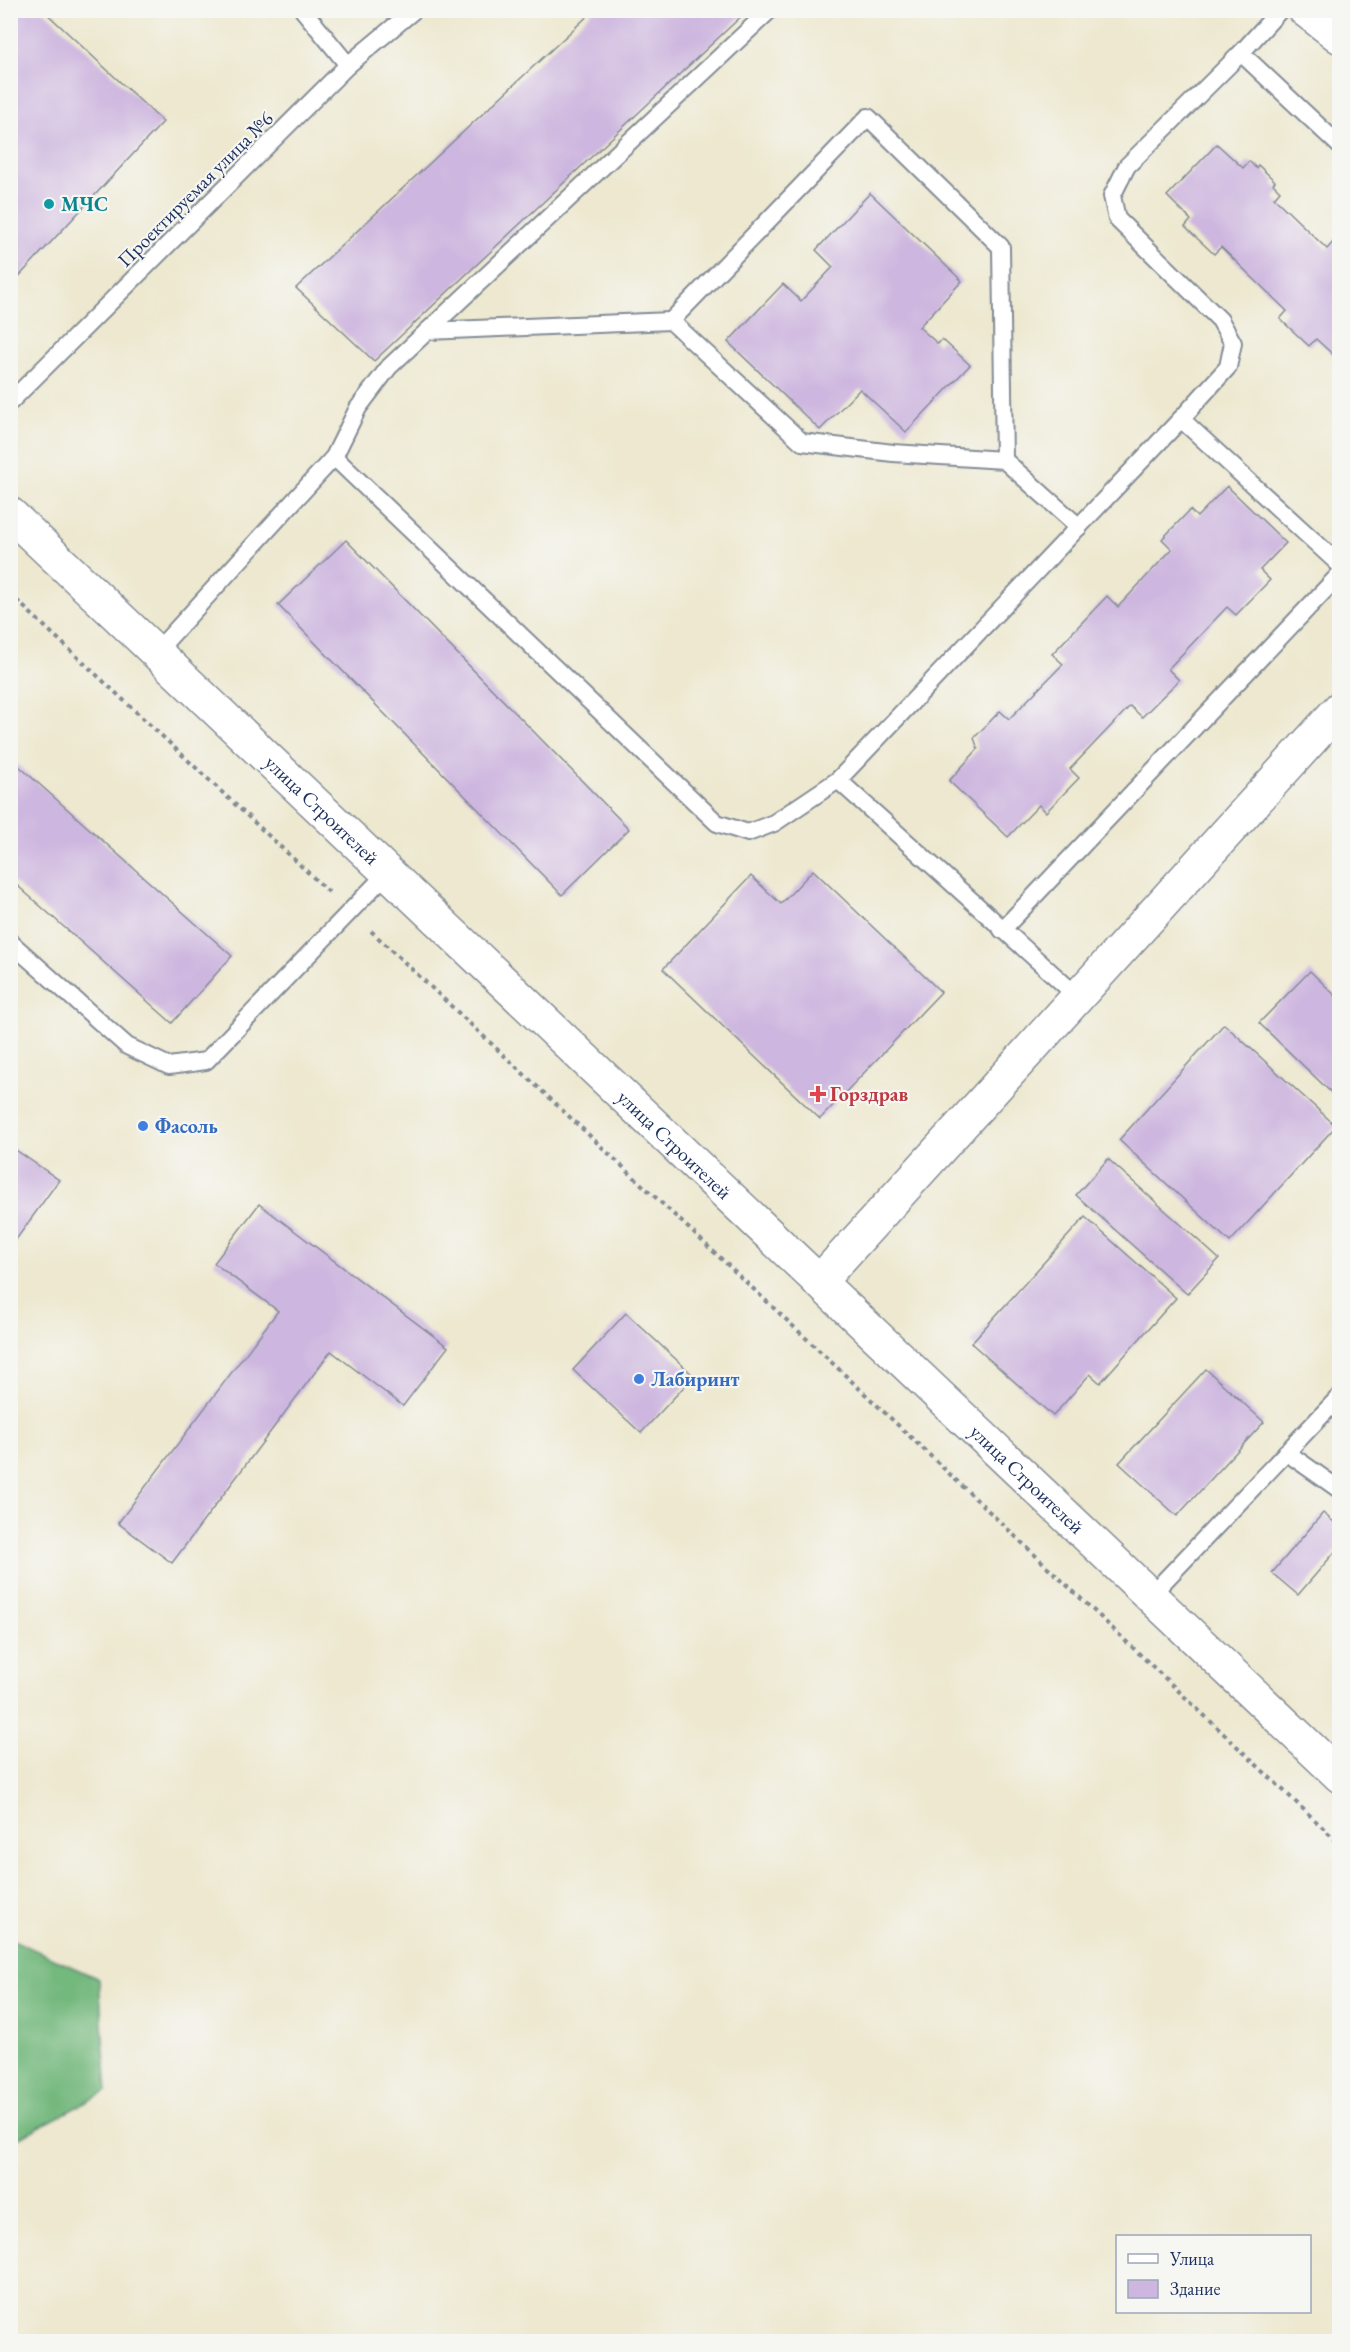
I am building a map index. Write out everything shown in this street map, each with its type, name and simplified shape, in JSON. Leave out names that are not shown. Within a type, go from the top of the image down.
[{"type":"street","points":[[1305,10],[1340,37]]},
{"type":"street","name":"улица Строителей","points":[[10,514],[1340,1776]]},
{"type":"street","points":[[819,1282],[1340,708]]},
{"type":"lane","points":[[303,10],[348,65]]},
{"type":"lane","name":"Проектируемая улица №6","points":[[10,402],[348,65],[414,10]]},
{"type":"lane","points":[[156,652],[334,457],[364,400],[389,367],[770,10]]},
{"type":"lane","points":[[334,457],[717,823],[748,833],[774,823],[838,780],[1228,367],[1233,343],[1220,320],[1118,219],[1112,196],[1127,166],[1241,53],[1280,10]]},
{"type":"lane","points":[[1241,53],[1340,146]]},
{"type":"lane","points":[[427,331],[671,321],[868,117],[1001,247],[1004,460]]},
{"type":"lane","points":[[671,321],[802,442],[893,453],[1004,460],[1079,527]]},
{"type":"lane","points":[[1181,419],[1340,565]]},
{"type":"lane","points":[[1002,930],[1340,574]]},
{"type":"lane","points":[[838,780],[1078,997]]},
{"type":"lane","points":[[10,942],[127,1046],[168,1066],[206,1061],[388,872]]},
{"type":"lane","points":[[1150,1596],[1340,1396]]},
{"type":"lane","points":[[1286,1452],[1340,1490]]},
{"type":"path","points":[[10,594],[335,897]]},
{"type":"path","points":[[370,930],[817,1348],[1340,1844]]},
{"type":"green space","points":[[11,1939],[99,1979],[107,2091],[11,2142]]},
{"type":"building","name":"МЧС","points":[[10,10],[43,10],[163,122],[10,286]]},
{"type":"building","points":[[594,10],[748,10],[374,361],[296,288]]},
{"type":"building","points":[[1217,144],[1243,168],[1249,161],[1256,168],[1258,165],[1275,181],[1273,184],[1280,191],[1274,198],[1327,249],[1335,240],[1340,245],[1340,361],[1316,339],[1309,346],[1280,319],[1287,311],[1221,247],[1214,254],[1185,227],[1191,220],[1167,196]]},
{"type":"building","points":[[870,193],[962,281],[919,327],[938,344],[942,339],[970,365],[906,432],[860,389],[820,430],[728,342],[783,284],[801,301],[833,267],[816,250]]},
{"type":"building","points":[[1227,486],[1286,543],[1260,570],[1270,580],[1236,615],[1227,607],[1168,669],[1179,680],[1142,717],[1130,706],[1070,769],[1079,778],[1046,812],[1039,805],[1008,837],[949,781],[978,749],[974,738],[1000,711],[1009,719],[1063,664],[1052,654],[1107,596],[1118,607],[1172,549],[1162,539],[1190,510],[1197,517]]},
{"type":"building","points":[[346,540],[629,829],[562,895],[278,605]]},
{"type":"building","points":[[10,758],[232,956],[172,1023],[10,879]]},
{"type":"building","points":[[813,870],[941,992],[820,1119],[663,969],[751,876],[781,904]]},
{"type":"building","points":[[1310,971],[1340,1000],[1340,1101],[1259,1023]]},
{"type":"building","points":[[1224,1024],[1336,1126],[1230,1242],[1119,1140]]},
{"type":"building","points":[[10,1146],[59,1180],[10,1248]]},
{"type":"building","points":[[1108,1159],[1219,1259],[1187,1294],[1076,1195]]},
{"type":"building","points":[[259,1204],[448,1347],[403,1406],[331,1351],[172,1563],[118,1523],[278,1311],[214,1263]]},
{"type":"building","points":[[1085,1217],[1176,1298],[1100,1383],[1090,1374],[1053,1416],[971,1343]]},
{"type":"building","points":[[626,1313],[694,1376],[641,1433],[573,1370]]},
{"type":"building","points":[[1206,1369],[1264,1422],[1177,1516],[1119,1463]]},
{"type":"building","points":[[1323,1513],[1340,1527],[1340,1546],[1298,1595],[1272,1573]]},
{"type":"place","name":"МЧС","points":[[49,204]]},
{"type":"place","name":"Горздрав","points":[[818,1094]]},
{"type":"place","name":"Фасоль","points":[[143,1126]]},
{"type":"place","name":"Лабиринт","points":[[639,1379]]}]
